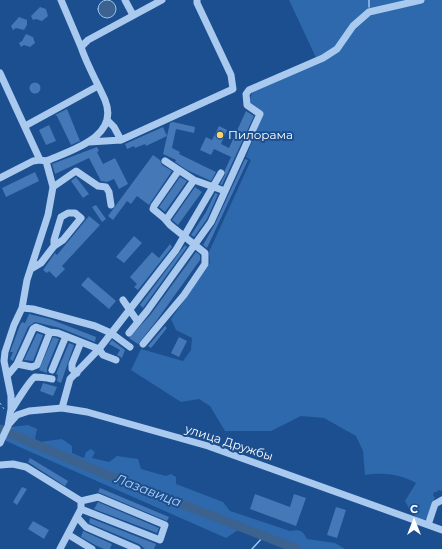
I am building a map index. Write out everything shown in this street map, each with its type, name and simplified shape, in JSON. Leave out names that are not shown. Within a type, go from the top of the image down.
[{"type":"street","points":[[61,0],[108,110],[108,121],[102,131],[89,142]]},
{"type":"street","points":[[125,0],[133,16]]},
{"type":"street","points":[[81,47],[88,40],[162,0]]},
{"type":"street","points":[[0,178],[33,161],[43,160],[89,142],[121,140],[233,89],[231,75],[197,3],[197,0]]},
{"type":"street","points":[[129,333],[196,245],[211,222],[260,114],[247,105],[246,94],[249,90],[323,58],[337,49],[352,26],[369,12],[421,0]]},
{"type":"street","points":[[0,73],[43,160],[53,187],[48,215],[31,269],[22,308],[14,325],[5,352],[4,361],[12,396],[8,426],[0,443]]},
{"type":"street","points":[[25,126],[98,86]]},
{"type":"street","points":[[108,121],[114,127],[121,140]]},
{"type":"street","points":[[165,161],[194,180],[225,190]]},
{"type":"street","points":[[143,344],[184,295],[206,264],[205,253],[170,225],[153,209],[179,170]]},
{"type":"street","points":[[53,187],[76,171],[98,186],[106,187],[109,192],[111,205]]},
{"type":"street","points":[[62,408],[70,379],[99,349],[176,250],[221,173]]},
{"type":"street","points":[[166,220],[194,180]]},
{"type":"street","points":[[31,269],[40,263],[54,246],[63,240],[81,218],[75,213],[68,213],[61,217],[54,240],[54,246]]},
{"type":"street","points":[[123,300],[138,322]]},
{"type":"street","points":[[22,308],[33,309],[95,326],[111,334],[130,347]]},
{"type":"street","points":[[7,376],[17,364],[33,329],[36,327],[66,336],[99,349],[103,355],[116,360]]},
{"type":"street","points":[[17,364],[32,367],[37,365],[50,332]]},
{"type":"street","points":[[52,370],[66,336]]},
{"type":"street","points":[[77,372],[72,369],[72,364],[80,342]]},
{"type":"street","points":[[11,409],[25,390],[30,380],[34,377],[52,379]]},
{"type":"street","name":"улица Дружбы","points":[[8,426],[17,415],[29,411],[62,408],[87,412],[208,446],[442,530]]},
{"type":"street","points":[[0,465],[13,464],[26,467],[81,501],[98,497],[165,525],[160,540],[81,509]]},
{"type":"street","points":[[428,525],[435,504],[442,500]]},
{"type":"street","points":[[60,549],[69,535],[81,509],[81,501]]},
{"type":"street","points":[[77,517],[86,527],[124,546],[137,549]]},
{"type":"street","points":[[69,535],[92,549]]},
{"type":"shaded area","points":[[103,0],[111,0],[116,5],[114,16],[111,18],[103,18],[98,13],[98,5]]},
{"type":"shaded area","points":[[289,0],[442,0],[442,491],[438,490],[437,492],[434,492],[433,496],[435,497],[425,520],[421,520],[415,516],[410,511],[405,501],[416,483],[391,474],[365,475],[363,451],[356,436],[324,418],[301,416],[271,431],[225,431],[210,406],[199,399],[181,402],[131,370],[141,349],[183,361],[191,350],[192,338],[176,330],[171,319],[210,263],[209,252],[251,160],[246,157],[263,114],[249,102],[253,90],[318,62]]},
{"type":"shaded area","points":[[28,425],[37,429],[35,439],[40,442],[62,439],[72,446],[72,453],[84,458],[86,452],[91,449],[95,452],[92,458],[109,462],[117,456],[138,459],[141,469],[166,476],[171,474],[176,477],[176,484],[223,502],[230,511],[290,531],[300,531],[307,539],[335,543],[345,549],[290,549],[238,530],[226,538],[6,441],[5,435],[11,427]]},
{"type":"building","points":[[40,7],[46,9],[48,16],[42,21],[36,19],[33,20],[31,16]]},
{"type":"building","points":[[19,17],[27,20],[27,25],[24,30],[16,28],[13,30],[11,26]]},
{"type":"building","points":[[26,34],[33,37],[35,43],[30,47],[24,45],[21,47],[19,43]]},
{"type":"building","points":[[33,83],[37,83],[39,84],[39,92],[33,93],[30,90],[30,86]]},
{"type":"building","points":[[67,109],[80,141],[71,145],[57,116],[55,115]]},
{"type":"building","points":[[246,111],[254,116],[222,185],[220,184],[225,175],[225,170],[231,157],[214,149],[211,155],[200,150],[206,137],[212,140],[219,126],[227,130],[221,144],[229,148]]},
{"type":"building","points":[[173,122],[195,127],[194,133],[176,129],[172,148],[180,152],[179,154],[216,172],[211,181],[187,170],[175,162],[176,160],[163,154],[170,123]]},
{"type":"building","points":[[49,125],[56,141],[46,145],[39,130]]},
{"type":"building","points":[[163,127],[167,136],[146,146],[145,144],[127,149],[125,144]]},
{"type":"building","points":[[97,147],[99,151],[97,152],[103,164],[115,158],[128,184],[119,189],[114,179],[107,182],[101,181],[89,158],[55,174],[52,164]]},
{"type":"building","points":[[153,155],[160,160],[162,165],[172,171],[149,205],[137,196],[131,204],[127,201],[113,220],[108,216]]},
{"type":"building","points":[[245,159],[248,160],[207,248],[203,245],[215,224]]},
{"type":"building","points":[[35,172],[39,181],[6,197],[2,188]]},
{"type":"building","points":[[76,177],[89,194],[83,198],[71,181]]},
{"type":"building","points":[[180,177],[187,181],[165,212],[159,207]]},
{"type":"building","points":[[195,187],[202,192],[178,225],[172,220]]},
{"type":"building","points":[[215,193],[218,194],[207,219],[194,237],[191,235],[206,212]]},
{"type":"building","points":[[96,205],[106,219],[102,222],[92,207]]},
{"type":"building","points":[[89,216],[100,225],[62,266],[65,269],[56,278],[49,271],[47,273],[43,270],[55,253],[57,255]]},
{"type":"building","points":[[134,236],[142,243],[124,263],[116,257]]},
{"type":"building","points":[[170,244],[172,247],[138,290],[134,287],[137,284],[130,277],[152,252],[159,258]]},
{"type":"building","points":[[185,245],[187,247],[143,308],[140,305]]},
{"type":"building","points":[[196,252],[200,255],[200,260],[157,320],[138,344],[129,338],[151,314]]},
{"type":"building","points":[[88,277],[116,301],[109,309],[81,285]]},
{"type":"building","points":[[29,314],[50,319],[96,337],[95,342],[60,328],[35,322],[28,327],[13,361],[10,359],[13,352],[10,352],[20,325],[22,322],[25,323]]},
{"type":"building","points":[[165,326],[167,328],[151,348],[148,346]]},
{"type":"building","points":[[37,333],[43,335],[33,361],[24,360]]},
{"type":"building","points":[[53,337],[59,339],[47,368],[47,373],[39,370]]},
{"type":"building","points":[[179,337],[187,341],[179,357],[171,353]]},
{"type":"building","points":[[112,340],[125,350],[122,358],[117,355],[120,350],[109,344]]},
{"type":"building","points":[[69,343],[74,345],[61,383],[57,381],[58,375],[56,374]]},
{"type":"building","points":[[43,383],[57,387],[53,396],[40,391]]},
{"type":"building","points":[[30,458],[68,481],[65,486],[28,462]]},
{"type":"building","points":[[22,487],[27,489],[17,505],[13,502]]},
{"type":"building","points":[[100,488],[169,517],[167,521],[98,492]]},
{"type":"building","points":[[255,494],[290,507],[294,494],[306,498],[296,526],[250,509]]},
{"type":"building","points":[[98,502],[159,528],[157,533],[94,509]]},
{"type":"building","points":[[336,507],[346,510],[337,538],[327,535]]},
{"type":"building","points":[[90,518],[156,544],[154,549],[145,549],[139,544],[89,523]]},
{"type":"building","points":[[33,521],[49,530],[44,539],[28,529]]},
{"type":"building","points":[[83,531],[112,544],[110,549],[104,549],[81,537]]},
{"type":"waterway","points":[[369,0],[369,7]]},
{"type":"waterway","name":"Лазавица","points":[[0,429],[100,472],[297,549]]},
{"type":"waterway","points":[[252,549],[263,537]]},
{"type":"place","name":"Пилорама","points":[[220,135]]}]
